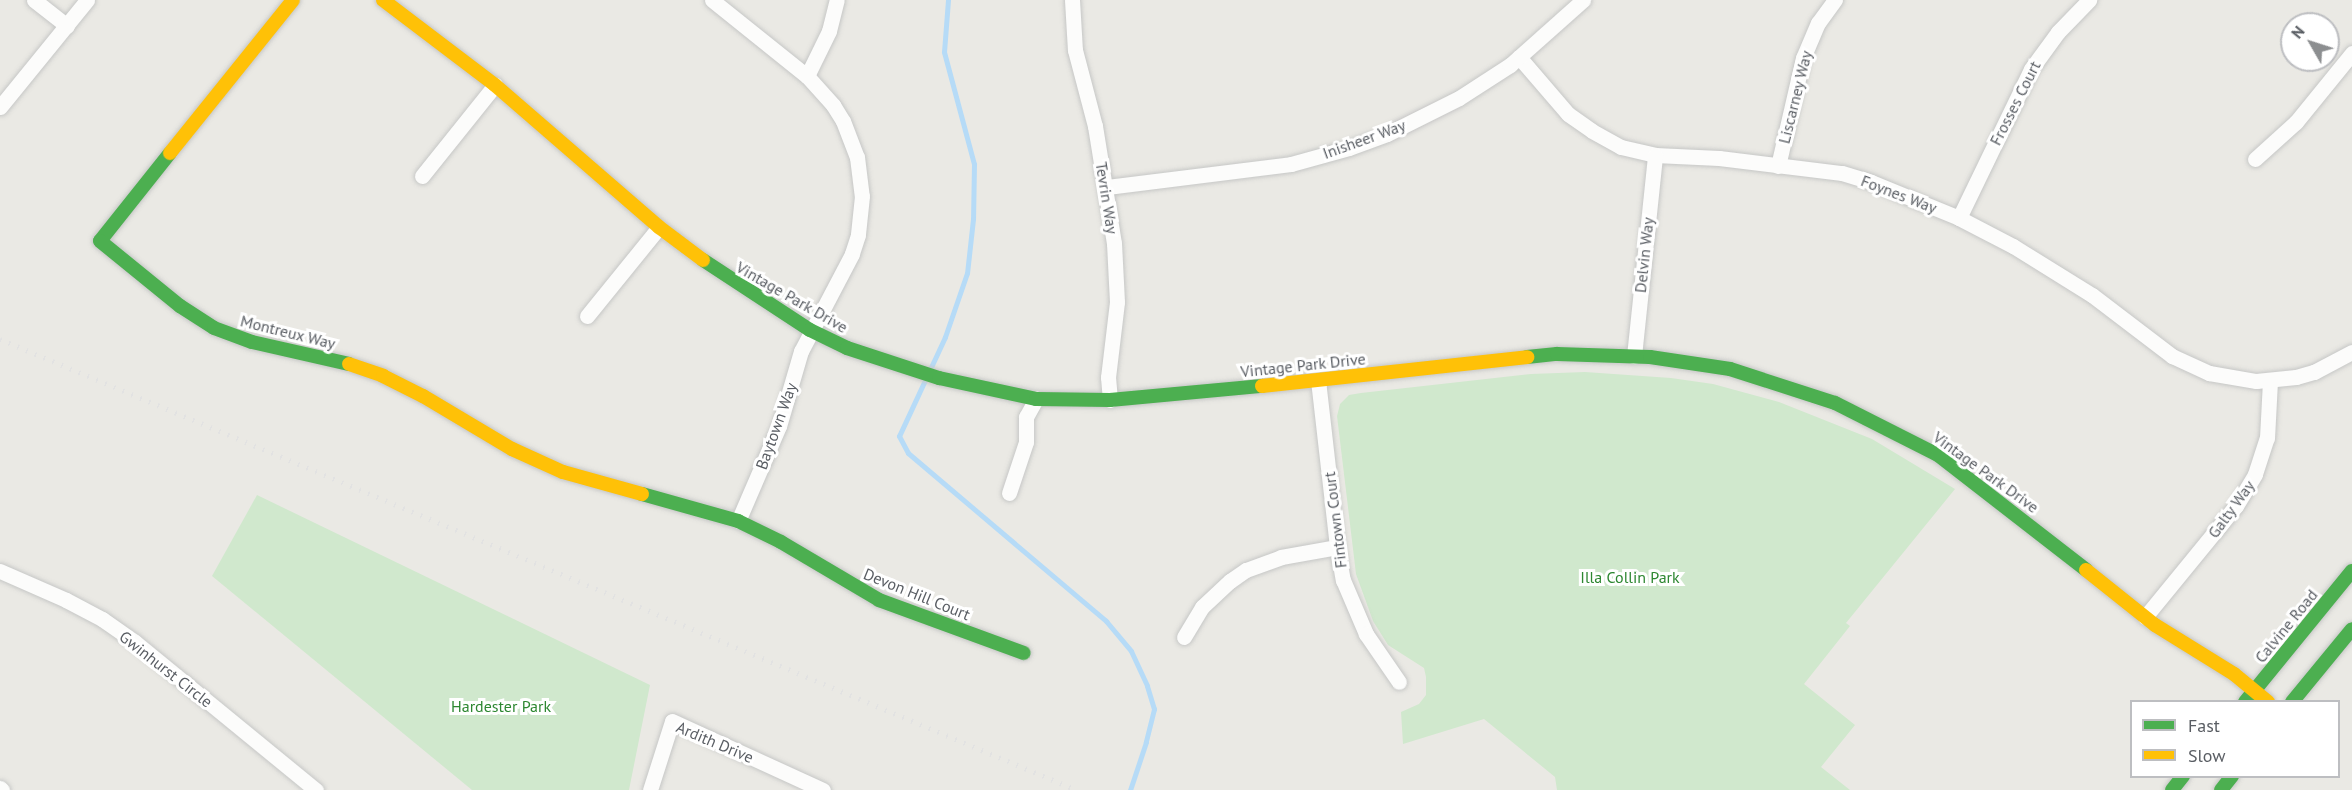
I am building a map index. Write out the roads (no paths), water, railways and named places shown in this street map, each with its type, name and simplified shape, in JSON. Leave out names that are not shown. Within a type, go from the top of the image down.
[{"type":"street","points":[[34,0],[67,26]]},
{"type":"street","points":[[0,107],[87,0]]},
{"type":"street","name":"Montreux Way","points":[[293,0],[100,241],[180,306],[223,332],[252,342],[340,361],[383,376],[423,396],[512,449],[563,472],[738,521]]},
{"type":"street","name":"Vintage Park Drive","points":[[383,0],[495,85],[659,227],[723,276],[810,330],[847,348],[939,378],[1036,399],[1110,400],[1318,380],[1528,356],[1634,356],[1694,363],[1767,379],[1872,419],[1907,437],[1965,474],[2145,617],[2234,674],[2266,700]]},
{"type":"street","name":"Baytown Way","points":[[712,0],[807,76],[833,105],[851,139],[857,158],[862,196],[858,235],[852,254],[810,330],[799,357],[779,426],[738,521]]},
{"type":"street","points":[[807,76],[829,31],[837,0]]},
{"type":"street","name":"Tevrin Way","points":[[1072,0],[1075,50],[1095,126],[1107,187],[1114,243],[1117,302],[1108,377],[1110,400]]},
{"type":"street","name":"Inisheer Way","points":[[1107,187],[1252,171],[1291,164],[1349,148],[1424,117],[1459,98],[1519,57],[1583,0]]},
{"type":"street","name":"Liscarney Way","points":[[1778,166],[1803,58],[1818,23],[1835,0]]},
{"type":"street","name":"Frosses Court","points":[[1959,218],[2031,69],[2058,32],[2089,0]]},
{"type":"street","points":[[2255,159],[2296,123],[2352,53]]},
{"type":"street","name":"Foynes Way","points":[[1519,57],[1568,114],[1621,147],[1655,155],[1719,158],[1842,173],[1959,218],[2066,278],[2181,361],[2228,378],[2270,381]]},
{"type":"street","points":[[422,176],[495,85]]},
{"type":"street","name":"Delvin Way","points":[[1634,356],[1655,155]]},
{"type":"street","points":[[588,316],[659,227]]},
{"type":"street","points":[[2270,381],[2314,372],[2352,352]]},
{"type":"street","name":"Fintown Court","points":[[1318,380],[1336,547],[1343,580],[1366,634],[1399,682]]},
{"type":"street","name":"Galty Way","points":[[2145,617],[2236,506],[2255,474],[2267,438],[2270,381]]},
{"type":"street","points":[[1009,493],[1026,442],[1026,417],[1036,399]]},
{"type":"street","name":"Devon Hill Court","points":[[738,521],[781,542],[879,600],[1024,653]]},
{"type":"street","points":[[1184,637],[1202,607],[1230,581],[1246,570],[1281,557],[1336,547]]},
{"type":"street","name":"Gwinhurst Circle","points":[[0,571],[66,600],[102,619],[135,642],[316,790]]},
{"type":"street","name":"Calvine Road","points":[[2246,700],[2352,571]]},
{"type":"street","points":[[2294,700],[2352,629]]},
{"type":"street","name":"Ardith Drive","points":[[650,790],[672,721],[823,790]]},
{"type":"street","points":[[2172,790],[2182,778]]},
{"type":"street","points":[[2221,790],[2231,778]]},
{"type":"waterway","points":[[948,0],[944,52],[974,164],[973,219],[967,273],[945,337],[899,436],[908,453],[1106,621],[1131,651],[1147,686],[1154,709],[1130,790]]},
{"type":"railway","points":[[0,339],[1077,790]]},
{"type":"park label","name":"Illa Collin Park","points":[[1630,577]]},
{"type":"park label","name":"Hardester Park","points":[[501,706]]}]
